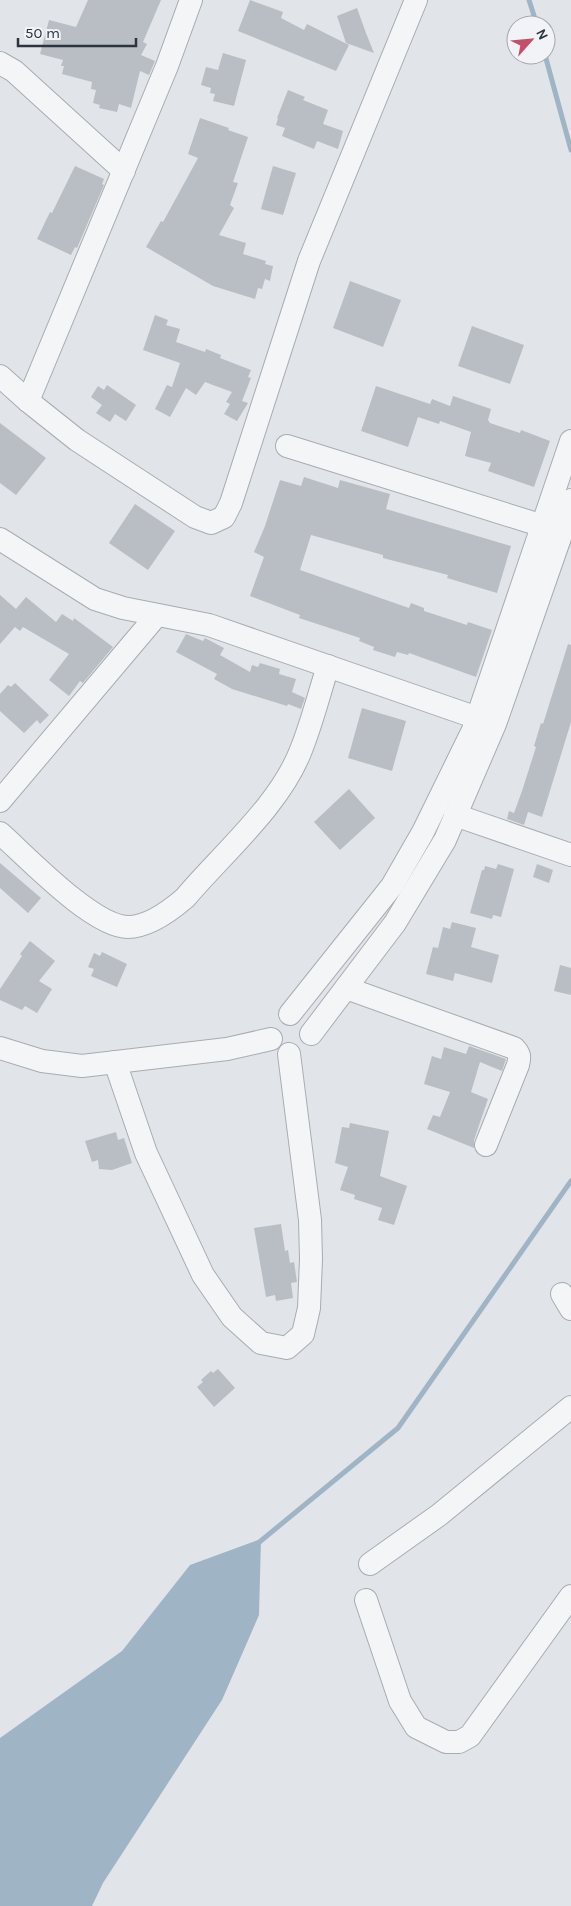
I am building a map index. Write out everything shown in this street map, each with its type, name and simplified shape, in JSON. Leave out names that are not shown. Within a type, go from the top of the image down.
[{"type":"street","points":[[28,401],[167,66],[191,0]]},
{"type":"street","points":[[0,376],[77,440],[195,517],[211,523],[224,517],[232,503],[309,261],[416,0]]},
{"type":"street","points":[[0,63],[14,71],[124,171]]},
{"type":"street","points":[[311,1034],[308,1023],[299,1015],[290,1014],[277,1018],[271,1028],[271,1039],[281,1052],[289,1054],[300,1052],[308,1045],[311,1034],[394,923],[445,840],[455,816],[551,528],[571,441]]},
{"type":"street","points":[[287,446],[551,528]]},
{"type":"street","points":[[551,528],[571,500]]},
{"type":"street","points":[[0,539],[95,599],[123,608],[209,625],[486,721]]},
{"type":"street","points":[[0,801],[157,615]]},
{"type":"street","points":[[0,833],[79,904],[117,926],[138,926],[156,917],[185,898],[268,804],[284,782],[301,752],[328,666]]},
{"type":"street","points":[[290,1014],[392,886],[423,832],[473,730],[486,721]]},
{"type":"street","points":[[455,816],[571,855]]},
{"type":"street","points":[[346,988],[514,1048],[518,1052],[520,1058],[518,1066],[486,1145]]},
{"type":"street","points":[[0,1048],[42,1061],[82,1066],[227,1049],[271,1039]]},
{"type":"street","points":[[115,1062],[146,1153],[203,1275],[232,1317],[261,1343],[287,1348],[303,1334],[308,1308],[311,1259],[310,1220],[289,1054]]},
{"type":"street","points":[[370,1564],[439,1515],[571,1407]]},
{"type":"street","points":[[366,1600],[400,1701],[416,1727],[446,1742],[459,1742],[470,1736],[571,1596]]},
{"type":"water","points":[[261,1539],[259,1615],[222,1700],[103,1883],[92,1906],[0,1906],[0,1738],[122,1651],[190,1565]]},
{"type":"building","points":[[88,0],[161,0],[143,42],[147,44],[141,55],[155,61],[149,75],[140,71],[131,108],[119,104],[117,112],[99,108],[100,105],[93,103],[96,90],[91,89],[92,82],[62,74],[64,66],[61,66],[63,60],[40,54],[49,20],[76,27]]},
{"type":"building","points":[[250,0],[283,12],[281,18],[304,30],[307,24],[349,45],[336,71],[238,31]]},
{"type":"building","points":[[357,8],[374,53],[346,43],[337,16]]},
{"type":"building","points":[[223,53],[246,60],[234,106],[213,101],[215,94],[210,93],[211,88],[201,85],[206,67],[218,70]]},
{"type":"building","points":[[288,90],[305,97],[303,100],[328,110],[323,124],[343,131],[338,149],[317,141],[314,149],[282,136],[285,128],[276,125]]},
{"type":"building","points":[[200,118],[248,137],[233,182],[238,183],[230,205],[234,208],[219,235],[246,243],[243,254],[266,261],[265,264],[273,266],[270,281],[265,279],[262,289],[258,288],[255,299],[213,286],[146,247],[161,221],[163,222],[198,158],[188,154]]},
{"type":"building","points":[[75,166],[104,179],[102,184],[104,185],[77,248],[75,247],[71,255],[37,239]]},
{"type":"building","points":[[273,166],[296,173],[283,215],[261,209]]},
{"type":"building","points":[[350,281],[401,300],[383,347],[333,328]]},
{"type":"building","points":[[155,315],[168,320],[166,325],[180,329],[176,342],[205,352],[206,349],[221,355],[220,358],[251,370],[248,377],[251,378],[242,401],[248,403],[237,421],[224,414],[230,404],[226,402],[232,392],[205,382],[196,395],[186,388],[170,417],[155,409],[167,385],[172,387],[180,363],[143,350]]},
{"type":"building","points":[[472,326],[524,345],[510,384],[458,366]]},
{"type":"building","points":[[107,385],[136,405],[126,421],[115,414],[110,422],[96,413],[102,405],[91,397],[98,386],[104,390]]},
{"type":"building","points":[[376,386],[430,404],[432,399],[450,406],[453,396],[491,409],[488,420],[490,423],[520,433],[521,430],[550,441],[534,487],[488,471],[491,463],[465,456],[471,432],[440,421],[439,424],[418,417],[408,447],[361,431]]},
{"type":"building","points":[[0,423],[46,458],[16,495],[0,483]]},
{"type":"building","points":[[304,477],[338,488],[340,480],[390,494],[386,509],[511,546],[497,593],[447,578],[448,575],[383,558],[383,555],[311,535],[300,570],[409,608],[411,603],[424,608],[424,611],[467,625],[468,622],[492,630],[476,677],[409,653],[408,655],[397,652],[395,657],[373,650],[374,647],[359,641],[360,638],[299,618],[300,615],[250,596],[264,557],[254,552],[265,526],[280,480],[301,486]]},
{"type":"building","points":[[135,504],[175,531],[148,570],[109,543]]},
{"type":"building","points":[[0,595],[16,609],[26,597],[56,622],[62,614],[73,621],[74,618],[113,647],[83,683],[80,681],[69,696],[49,680],[69,654],[23,627],[20,631],[15,627],[0,644]]},
{"type":"building","points":[[186,634],[203,641],[205,638],[224,648],[220,655],[250,672],[252,665],[258,667],[260,663],[280,669],[279,674],[296,679],[292,692],[305,698],[301,709],[232,689],[214,679],[217,674],[176,652]]},
{"type":"building","points":[[568,644],[571,645],[571,722],[542,817],[528,812],[524,825],[507,819],[509,811],[514,813],[522,791],[536,747],[534,746],[541,723],[543,724]]},
{"type":"building","points":[[15,683],[49,715],[40,724],[37,720],[24,733],[0,711],[0,694],[8,685],[11,687]]},
{"type":"building","points":[[362,708],[406,721],[392,771],[348,758]]},
{"type":"building","points":[[349,789],[375,818],[340,850],[314,822]]},
{"type":"building","points":[[0,863],[41,898],[28,913],[0,888]]},
{"type":"building","points":[[498,864],[514,869],[501,917],[493,915],[492,919],[470,913],[482,870],[484,870],[485,866],[496,869]]},
{"type":"building","points":[[537,864],[553,870],[549,883],[533,877]]},
{"type":"building","points":[[452,922],[476,928],[471,947],[499,955],[492,983],[455,973],[453,981],[426,974],[433,947],[438,948],[443,927],[450,929]]},
{"type":"building","points":[[30,941],[55,961],[39,981],[52,989],[37,1013],[25,1006],[22,1010],[0,1000],[0,989],[22,956],[20,954]]},
{"type":"building","points":[[102,952],[127,964],[117,987],[91,976],[94,969],[88,967],[94,953],[100,956]]},
{"type":"building","points":[[560,965],[571,968],[571,995],[554,991]]},
{"type":"building","points":[[469,1046],[506,1059],[502,1071],[480,1062],[471,1092],[488,1099],[474,1140],[474,1148],[427,1129],[433,1115],[440,1117],[450,1092],[424,1084],[432,1056],[441,1059],[444,1047],[466,1054]]},
{"type":"building","points":[[350,1123],[389,1131],[380,1176],[407,1186],[394,1225],[378,1220],[382,1208],[354,1199],[355,1195],[340,1190],[348,1167],[335,1163],[342,1127],[349,1128]]},
{"type":"building","points":[[116,1132],[118,1140],[124,1138],[132,1163],[112,1170],[99,1169],[98,1160],[92,1162],[85,1141]]},
{"type":"building","points":[[281,1224],[285,1251],[288,1250],[290,1263],[294,1262],[297,1282],[291,1283],[293,1298],[276,1301],[275,1295],[266,1297],[254,1228]]},
{"type":"building","points":[[218,1369],[235,1388],[214,1407],[197,1387],[203,1382],[201,1380],[211,1371],[213,1373]]},
{"type":"waterway","points":[[529,0],[534,15]]},
{"type":"waterway","points":[[548,65],[571,150]]},
{"type":"waterway","points":[[257,1544],[398,1428],[571,1181]]}]
